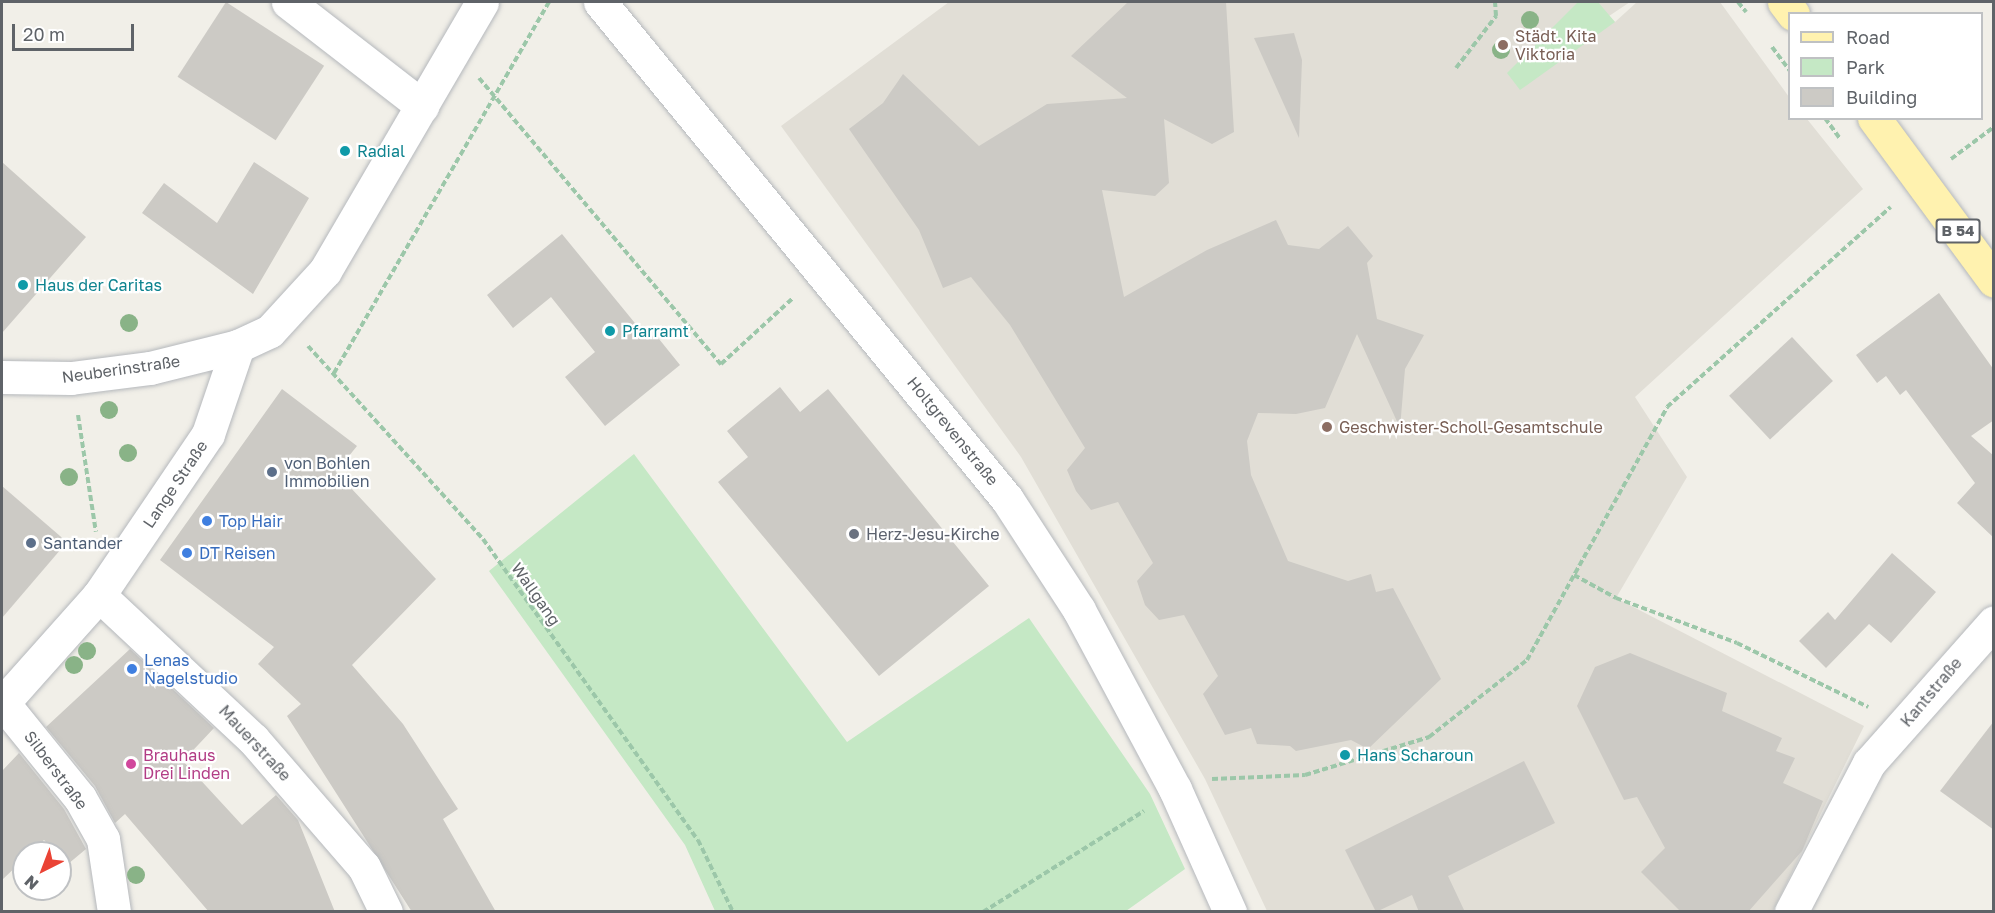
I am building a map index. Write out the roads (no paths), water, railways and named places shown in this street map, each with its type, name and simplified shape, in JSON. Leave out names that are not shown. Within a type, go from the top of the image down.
[{"type":"main road","name":"B 54","points":[[1876,120],[1994,281]]},
{"type":"street","points":[[288,2],[422,106]]},
{"type":"street","points":[[238,346],[283,318],[326,271],[482,2]]},
{"type":"street","name":"Holtgrevenstraße","points":[[600,2],[1007,499],[1079,610],[1175,789],[1230,912]]},
{"type":"street","name":"Neuberinstraße","points":[[2,377],[71,378],[150,368],[238,346]]},
{"type":"street","name":"Lange Straße","points":[[2,704],[99,595],[208,434],[238,346]]},
{"type":"street","name":"Mauerstraße","points":[[99,595],[193,679],[253,739],[364,867],[387,912]]},
{"type":"street","name":"Kantstraße","points":[[1791,912],[1869,763],[1994,622]]},
{"type":"street","name":"Silberstraße","points":[[2,704],[80,798],[103,839],[114,912]]},
{"type":"place","name":"Städt. Kita Viktoria","points":[[1503,45]]},
{"type":"place","name":"Radial","points":[[345,151]]},
{"type":"place","name":"Haus der Caritas","points":[[23,285]]},
{"type":"place","name":"Pfarramt","points":[[610,331]]},
{"type":"place","name":"Geschwister-Scholl-Gesamtschule","points":[[1327,427]]},
{"type":"place","name":"von Bohlen Immobilien","points":[[272,472]]},
{"type":"place","name":"Top Hair","points":[[207,521]]},
{"type":"place","name":"Herz-Jesu-Kirche","points":[[854,534]]},
{"type":"place","name":"Santander","points":[[31,543]]},
{"type":"place","name":"DT Reisen","points":[[187,553]]},
{"type":"place","name":"Lenas Nagelstudio","points":[[132,669]]},
{"type":"place","name":"Hans Scharoun","points":[[1345,755]]},
{"type":"place","name":"Brauhaus Drei Linden","points":[[131,764]]}]
